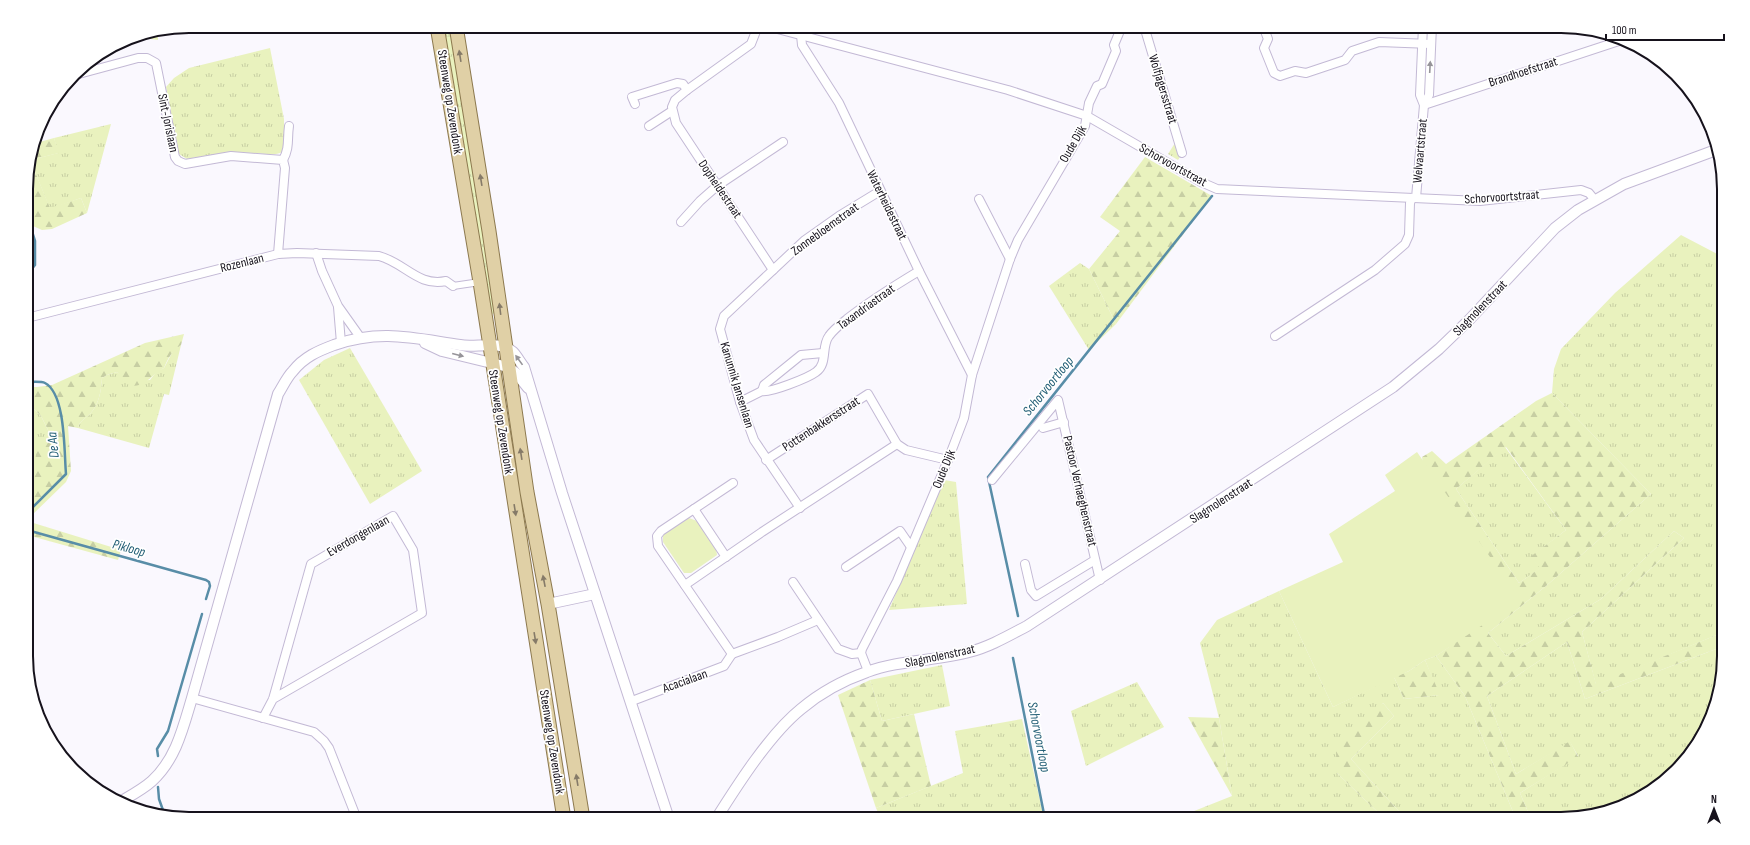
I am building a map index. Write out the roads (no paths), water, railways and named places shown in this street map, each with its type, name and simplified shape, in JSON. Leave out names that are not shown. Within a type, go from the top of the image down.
[{"type":"main road","name":"Steenweg op Zevendonk","points":[[438,33],[480,282],[563,812]]},
{"type":"main road","name":"Steenweg op Zevendonk","points":[[457,33],[489,231],[527,492],[548,604],[582,812]]},
{"type":"street","points":[[649,126],[672,109],[675,100],[687,90],[751,44],[755,33]]},
{"type":"street","name":"Schorvoortstraat","points":[[793,33],[1008,90],[1087,116],[1201,182],[1217,189],[1480,202],[1581,190],[1589,193],[1594,199]]},
{"type":"street","name":"Oude Dijk","points":[[862,653],[862,649],[897,581],[964,418],[972,375],[1010,259],[1021,234],[1085,126],[1089,103],[1097,86],[1102,84],[1116,51],[1114,45],[1119,33]]},
{"type":"street","name":"Wolfjagersstraat","points":[[1146,33],[1182,153]]},
{"type":"street","points":[[1266,33],[1268,39],[1264,48],[1274,73],[1280,76],[1296,71],[1306,73],[1345,60],[1352,51],[1379,42],[1431,44]]},
{"type":"street","name":"Welvaartstraat","points":[[1423,33],[1420,95],[1424,104]]},
{"type":"street","name":"Welvaartstraat","points":[[1275,336],[1375,270],[1405,244],[1409,235],[1424,104],[1429,95],[1432,33]]},
{"type":"street","name":"Waterheidestraat","points":[[801,35],[802,45],[838,103],[919,271],[972,375]]},
{"type":"street","name":"Brandhoefstraat","points":[[1424,104],[1615,42]]},
{"type":"street","name":"Sint-Jorislaan","points":[[86,72],[138,58],[147,58],[156,63],[175,157],[178,161],[185,164],[231,156],[283,160]]},
{"type":"street","points":[[636,104],[632,97],[677,83],[683,84],[687,90]]},
{"type":"street","name":"Dopheidestraat","points":[[672,109],[676,123],[773,270]]},
{"type":"street","points":[[278,254],[285,168],[283,160],[288,148],[289,126]]},
{"type":"street","points":[[681,222],[700,201],[717,186],[783,142]]},
{"type":"street","name":"Slagmolenstraat","points":[[721,812],[745,774],[784,726],[801,709],[824,692],[868,671],[968,652],[1001,640],[1027,626],[1100,580],[1393,387],[1439,349],[1469,320],[1555,228],[1578,210],[1594,199],[1624,184],[1713,151]]},
{"type":"street","name":"Zonnebloemstraat","points":[[773,270],[805,240],[880,191]]},
{"type":"street","points":[[978,199],[1010,259]]},
{"type":"street","points":[[316,253],[322,271],[338,306],[360,337]]},
{"type":"street","name":"Rozenlaan","points":[[33,316],[278,254],[316,253],[379,256],[390,259],[424,281],[436,283],[446,281],[453,286]]},
{"type":"street","name":"Kanunnik Jansenlaan","points":[[773,270],[724,316],[720,329],[740,402],[754,440],[766,460],[800,508]]},
{"type":"street","name":"Taxandriastraat","points":[[762,390],[765,392],[816,372],[823,363],[823,353],[828,337],[832,332],[866,304],[919,271]]},
{"type":"street","points":[[453,286],[480,282]]},
{"type":"street","points":[[338,306],[341,343]]},
{"type":"street","points":[[125,798],[152,781],[165,767],[176,748],[192,698],[278,394],[293,370],[314,352],[360,337],[383,335],[413,337],[468,347],[505,347]]},
{"type":"street","points":[[413,337],[442,351],[492,364],[508,366]]},
{"type":"street","name":"Steenweg op Zevendonk","points":[[505,347],[513,352],[524,367],[628,698],[632,701],[668,812]]},
{"type":"street","name":"Taxandriastraat","points":[[740,402],[762,390],[764,385],[801,355],[823,353]]},
{"type":"street","name":"Steenweg op Zevendonk","points":[[508,366],[516,373],[531,392]]},
{"type":"street","name":"Pottenbakkersstraat","points":[[766,460],[868,394],[896,444]]},
{"type":"street","name":"Pastoor Verhaeghenstraat","points":[[992,480],[1058,400],[1100,580]]},
{"type":"street","name":"Pastoor Verhaeghenstraat","points":[[1043,428],[1064,422]]},
{"type":"street","points":[[685,585],[896,444],[906,450],[948,460]]},
{"type":"street","points":[[732,654],[658,546],[657,536],[661,531],[733,483]]},
{"type":"street","points":[[694,510],[726,557]]},
{"type":"street","name":"Everdongenlaan","points":[[263,718],[273,699],[311,564],[393,516],[413,550],[422,613],[273,699]]},
{"type":"street","points":[[846,567],[900,531],[911,547]]},
{"type":"street","name":"Pastoor Verhaeghenstraat","points":[[1025,564],[1031,590],[1036,596],[1095,560]]},
{"type":"street","points":[[793,582],[838,649],[852,654],[862,653],[868,671]]},
{"type":"street","points":[[548,604],[595,594]]},
{"type":"street","name":"Acacialaan","points":[[632,701],[724,666],[732,654],[818,620]]},
{"type":"street","points":[[192,698],[314,732],[329,748],[354,812]]},
{"type":"waterway","name":"Schorvoortloop","points":[[1018,616],[988,477],[1212,196]]},
{"type":"waterway","points":[[33,235],[35,241],[35,265],[33,268]]},
{"type":"waterway","name":"De Aa","points":[[33,382],[45,383],[52,389],[57,399],[63,425],[66,474],[33,507]]},
{"type":"waterway","name":"Pikloop","points":[[33,532],[206,580],[209,582],[210,586],[206,599]]},
{"type":"waterway","name":"Pikloop","points":[[158,756],[157,749],[168,731],[202,614]]},
{"type":"waterway","name":"Schorvoortloop","points":[[1013,658],[1044,812]]},
{"type":"waterway","name":"Pikloop","points":[[158,787],[159,799],[163,810]]}]
